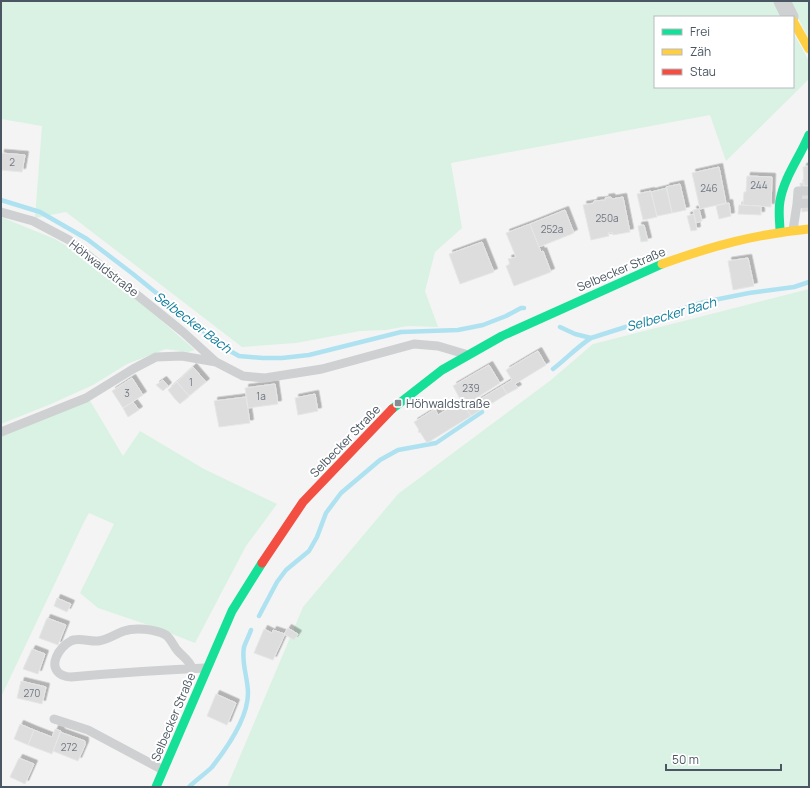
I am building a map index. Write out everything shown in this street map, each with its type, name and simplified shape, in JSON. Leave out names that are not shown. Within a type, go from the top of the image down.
[{"type":"main road","points":[[794,23],[809,49]]},
{"type":"main road","points":[[780,232],[780,198],[803,151],[809,135]]},
{"type":"main road","name":"Selbecker Straße","points":[[156,787],[232,611],[303,502],[379,421],[398,403],[442,370],[502,336],[657,266],[692,253],[737,240],[793,230],[809,229]]},
{"type":"street","points":[[782,1],[790,16]]},
{"type":"lane","points":[[793,230],[798,191],[809,191]]},
{"type":"lane","points":[[797,204],[809,203]]},
{"type":"lane","name":"Höhwaldstraße","points":[[1,212],[33,221],[69,240],[183,332],[216,362],[243,376],[265,378],[322,369],[414,344],[438,346],[468,355]]},
{"type":"lane","points":[[1,432],[86,398],[133,369],[156,357],[182,356],[216,362]]},
{"type":"lane","points":[[192,668],[190,662],[166,636],[158,632],[140,629],[125,630],[104,640],[72,640],[63,646],[56,655],[55,662],[56,668],[61,675],[71,677],[138,671],[207,668]]},
{"type":"lane","points":[[54,719],[88,730],[163,770]]},
{"type":"green space","points":[[1,1],[776,1],[784,16],[654,16],[654,88],[794,88],[794,34],[809,61],[809,79],[726,161],[710,115],[451,163],[462,228],[435,252],[425,291],[438,327],[408,326],[386,330],[360,331],[296,343],[242,347],[66,212],[35,218],[42,126],[1,119]]},
{"type":"green space","points":[[790,1],[809,1],[809,40]]},
{"type":"green space","points":[[1,217],[55,239],[101,268],[195,350],[188,352],[166,349],[127,364],[93,385],[1,424]]},
{"type":"green space","points":[[809,289],[809,787],[227,787],[303,607],[398,494],[551,380],[593,344]]},
{"type":"green space","points":[[89,399],[123,456],[140,431],[204,469],[277,504],[246,546],[195,643],[157,628],[98,608],[80,593],[114,524],[89,513],[1,697],[1,435]]},
{"type":"building","points":[[1,153],[25,155],[22,172],[1,170]]},
{"type":"building","points":[[809,166],[809,186],[804,186],[803,167]]},
{"type":"building","points":[[719,167],[726,203],[700,209],[692,173]]},
{"type":"building","points":[[747,176],[772,177],[771,207],[743,205]]},
{"type":"building","points":[[800,183],[803,183],[804,186],[809,186],[809,211],[802,212]]},
{"type":"building","points":[[680,184],[686,210],[672,213],[666,187]]},
{"type":"building","points":[[667,188],[672,213],[657,216],[651,192]]},
{"type":"building","points":[[651,191],[657,217],[643,220],[637,194]]},
{"type":"building","points":[[611,197],[612,199],[623,197],[630,232],[613,235],[612,232],[608,233],[609,236],[591,240],[583,205],[594,203],[594,201],[606,200],[605,198]]},
{"type":"building","points":[[729,203],[731,216],[719,219],[716,206]]},
{"type":"building","points":[[739,205],[761,206],[761,215],[738,214]]},
{"type":"building","points":[[699,209],[702,221],[696,223],[693,210]]},
{"type":"building","points":[[565,210],[574,233],[539,247],[530,224]]},
{"type":"building","points":[[694,214],[697,230],[691,231],[687,216]]},
{"type":"building","points":[[530,224],[551,272],[514,286],[506,266],[510,264],[508,259],[516,257],[506,233]]},
{"type":"building","points":[[644,225],[648,241],[641,242],[638,226]]},
{"type":"building","points":[[482,242],[494,272],[460,284],[449,254]]},
{"type":"building","points":[[748,258],[754,286],[733,290],[728,261]]},
{"type":"building","points":[[538,351],[546,365],[515,384],[518,388],[507,394],[502,386],[512,380],[506,370]]},
{"type":"building","points":[[489,365],[500,383],[464,406],[453,386]]},
{"type":"building","points":[[193,367],[206,382],[189,396],[177,382]]},
{"type":"building","points":[[132,378],[143,395],[123,408],[112,391]]},
{"type":"building","points":[[163,380],[168,386],[163,391],[156,385]]},
{"type":"building","points":[[177,382],[189,396],[180,404],[168,390]]},
{"type":"building","points":[[275,384],[278,404],[248,408],[245,388]]},
{"type":"building","points":[[502,386],[507,394],[471,416],[466,408]]},
{"type":"building","points":[[315,394],[318,411],[298,415],[295,398]]},
{"type":"building","points":[[246,397],[250,423],[219,427],[214,401]]},
{"type":"building","points":[[133,402],[139,410],[128,417],[123,408]]},
{"type":"building","points":[[459,402],[463,409],[466,408],[471,416],[427,443],[420,432],[419,433],[419,430],[414,422],[435,409],[438,415]]},
{"type":"building","points":[[57,598],[71,604],[67,612],[54,606]]},
{"type":"building","points":[[47,618],[66,625],[58,645],[39,638]]},
{"type":"building","points":[[288,628],[298,634],[294,640],[284,634]]},
{"type":"building","points":[[264,629],[272,633],[273,630],[285,634],[273,660],[254,653]]},
{"type":"building","points":[[32,649],[45,654],[38,674],[23,669]]},
{"type":"building","points":[[21,681],[46,687],[42,704],[17,698]]},
{"type":"building","points":[[216,694],[236,703],[227,725],[207,716]]},
{"type":"building","points":[[20,724],[34,730],[28,745],[14,739]]},
{"type":"building","points":[[55,729],[61,731],[52,754],[28,745],[34,730],[52,737]]},
{"type":"building","points":[[60,732],[85,741],[85,745],[78,761],[53,751]]},
{"type":"building","points":[[19,758],[34,764],[25,784],[10,777]]},
{"type":"waterway","name":"Selbecker Bach","points":[[1,200],[40,212],[87,239],[223,347],[239,356],[282,358],[309,355],[401,332],[458,330],[483,325],[524,308]]},
{"type":"waterway","name":"Selbecker Bach","points":[[560,327],[575,334],[591,338],[704,302],[749,293],[794,287],[809,282]]},
{"type":"waterway","points":[[553,369],[591,338]]},
{"type":"waterway","points":[[259,616],[277,582],[286,570],[309,551],[317,537],[326,513],[341,493],[380,460],[398,450],[436,443],[482,412]]},
{"type":"waterway","points":[[189,787],[212,767],[230,742],[241,722],[247,703],[248,693],[243,653],[251,630]]},
{"type":"traffic: fast","points":[[780,232],[779,209],[782,192],[809,135]]},
{"type":"traffic: fast","points":[[392,409],[442,370],[502,336],[662,264]]},
{"type":"traffic: fast","points":[[156,787],[232,611],[262,563]]},
{"type":"traffic: slow","points":[[794,23],[809,49]]},
{"type":"traffic: slow","points":[[662,264],[734,242],[771,234],[809,229]]},
{"type":"traffic: jam","points":[[262,563],[303,502],[392,409]]},
{"type":"place","name":"Höhwaldstraße","points":[[398,403]]}]
